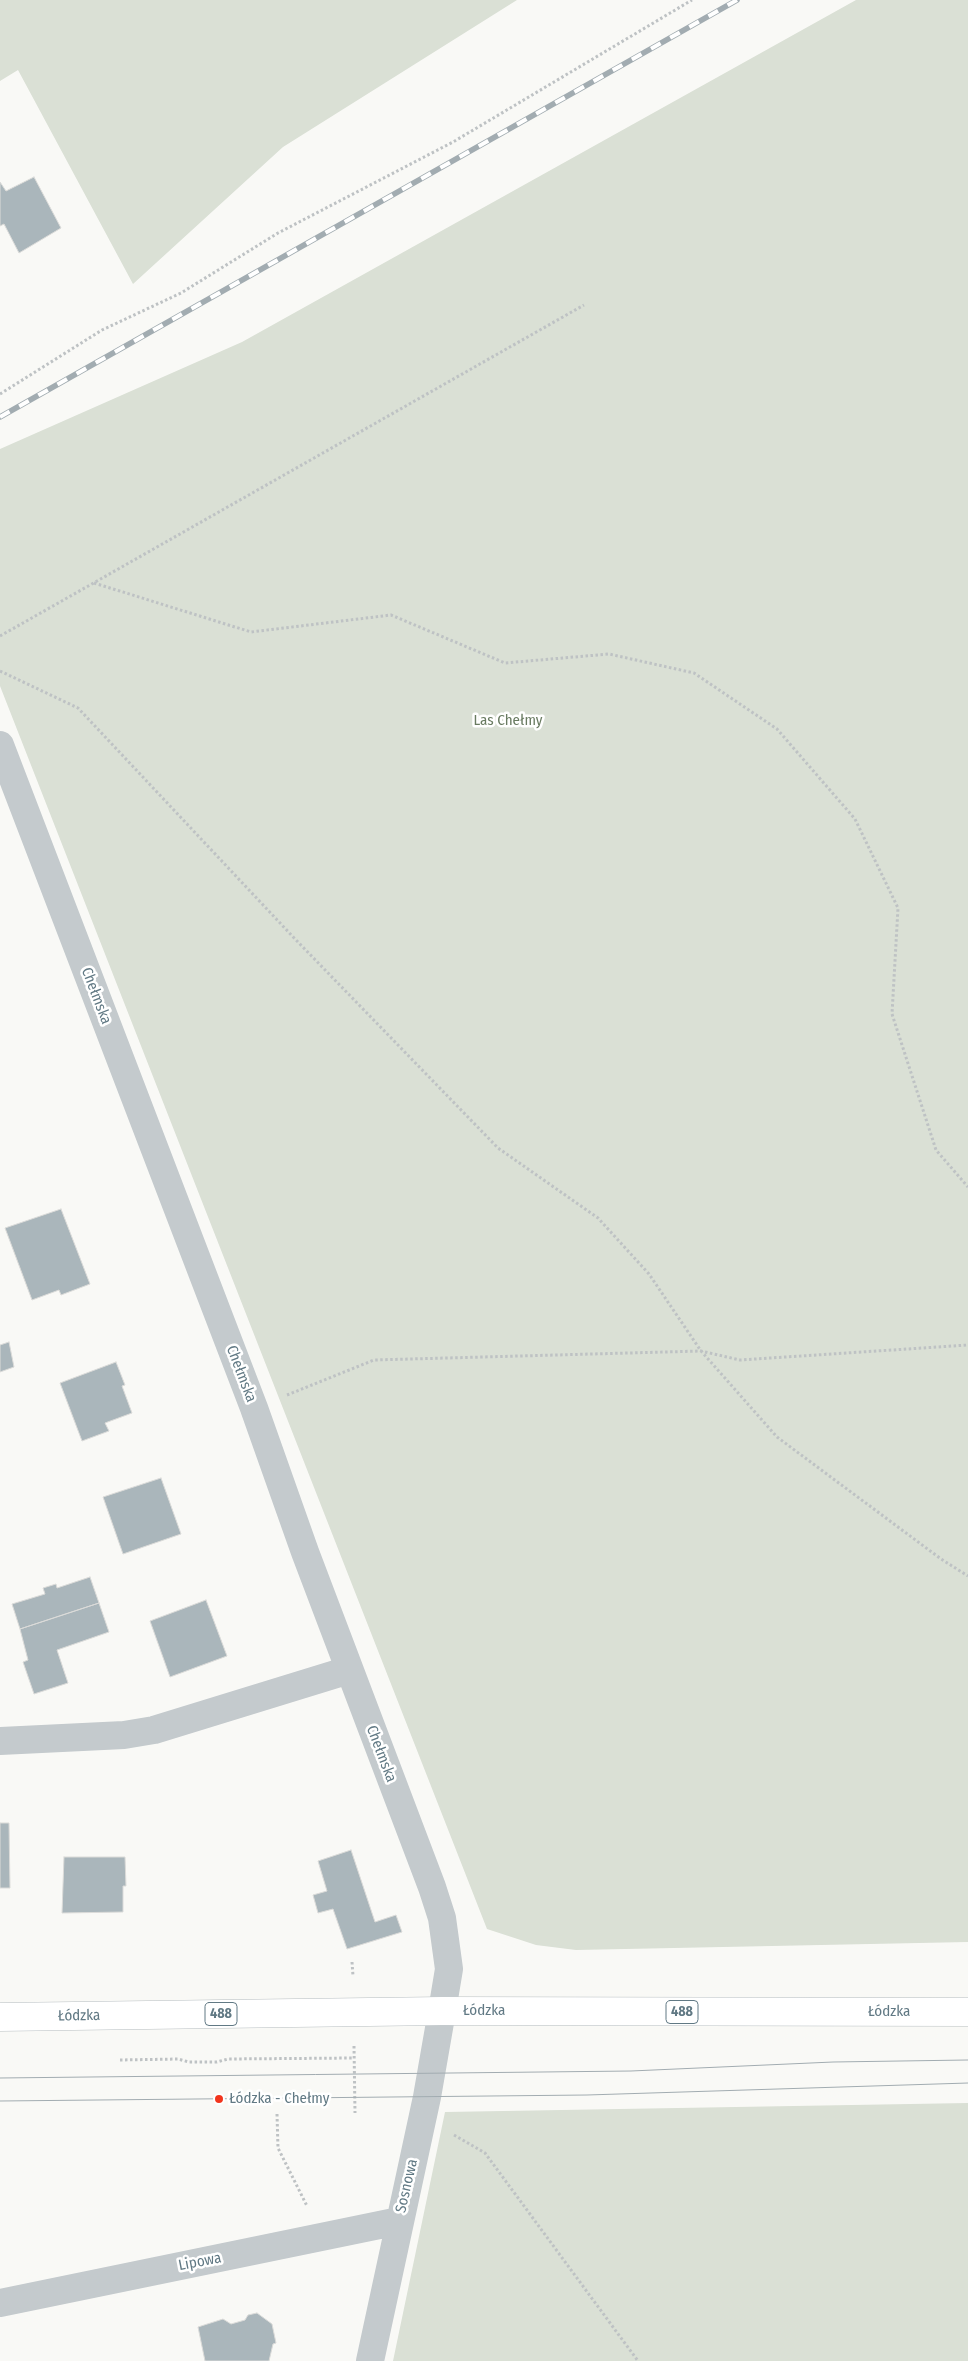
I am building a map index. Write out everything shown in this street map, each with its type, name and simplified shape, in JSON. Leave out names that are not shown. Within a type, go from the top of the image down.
[{"type":"main road","name":"Łódzka","points":[[0,2017],[442,2011],[968,2012]]},
{"type":"street","name":"Chełmska","points":[[0,745],[254,1408],[305,1552],[432,1886],[442,1918],[449,1970],[442,2011]]},
{"type":"street","points":[[0,1741],[124,1735],[154,1730],[349,1670]]},
{"type":"street","name":"Sosnowa","points":[[370,2361],[427,2097],[442,2011]]},
{"type":"street","name":"Lipowa","points":[[0,2302],[399,2222]]},
{"type":"path","points":[[0,394],[102,330],[180,293],[278,233],[453,142],[692,0]]},
{"type":"path","points":[[0,636],[584,305]]},
{"type":"path","points":[[94,583],[251,632],[391,615],[505,663],[609,654],[619,656],[694,673],[777,729],[855,819],[898,908],[892,1014],[936,1150],[968,1187]]},
{"type":"path","points":[[0,671],[78,708],[296,940],[498,1148],[598,1218],[650,1274],[701,1351],[777,1437],[941,1559],[968,1576]]},
{"type":"path","points":[[254,1408],[374,1360],[701,1351],[740,1360],[968,1346]]},
{"type":"path","points":[[352,1962],[353,1978]]},
{"type":"path","points":[[354,2046],[355,2113]]},
{"type":"path","points":[[120,2060],[178,2059],[189,2062],[217,2062],[228,2059],[354,2058]]},
{"type":"path","points":[[277,2114],[278,2148],[323,2237]]},
{"type":"path","points":[[446,2131],[485,2153],[638,2361]]},
{"type":"green space","points":[[0,0],[517,0],[283,147],[133,284],[18,70],[0,81]]},
{"type":"green space","name":"Las Chełmy","points":[[856,0],[968,0],[968,1942],[576,1950],[536,1945],[487,1929],[0,686],[0,449],[242,342]]},
{"type":"green space","points":[[968,2103],[968,2361],[393,2361],[445,2112]]},
{"type":"building","points":[[34,177],[61,228],[19,253],[4,224],[0,226],[0,182],[6,191]]},
{"type":"building","points":[[61,1209],[90,1284],[61,1295],[59,1290],[32,1300],[5,1228]]},
{"type":"building","points":[[9,1342],[14,1367],[0,1372],[0,1345]]},
{"type":"building","points":[[116,1362],[125,1385],[122,1386],[132,1413],[105,1423],[109,1431],[82,1441],[60,1383]]},
{"type":"building","points":[[161,1478],[181,1534],[123,1554],[103,1497]]},
{"type":"building","points":[[90,1577],[99,1603],[20,1629],[12,1604],[45,1594],[43,1588],[56,1584],[57,1588]]},
{"type":"building","points":[[206,1600],[227,1656],[170,1677],[150,1621]]},
{"type":"building","points":[[99,1603],[109,1632],[57,1650],[68,1683],[34,1694],[23,1662],[28,1660],[20,1629]]},
{"type":"building","points":[[0,1823],[9,1823],[10,1888],[0,1888]]},
{"type":"building","points":[[351,1850],[375,1922],[396,1915],[402,1932],[347,1949],[333,1909],[318,1913],[313,1895],[327,1891],[318,1861]]},
{"type":"building","points":[[64,1857],[125,1857],[126,1886],[123,1886],[123,1912],[62,1913]]},
{"type":"building","points":[[257,2313],[272,2324],[276,2343],[273,2344],[269,2361],[205,2361],[198,2327],[223,2319],[231,2324],[245,2320],[248,2315]]},
{"type":"tram line","points":[[0,2078],[631,2071],[833,2062],[968,2060]]},
{"type":"tram line","points":[[0,2101],[587,2095],[968,2083]]},
{"type":"railway","points":[[0,417],[737,0]]},
{"type":"place","name":"Łódzka - Chełmy","points":[[219,2099]]}]
